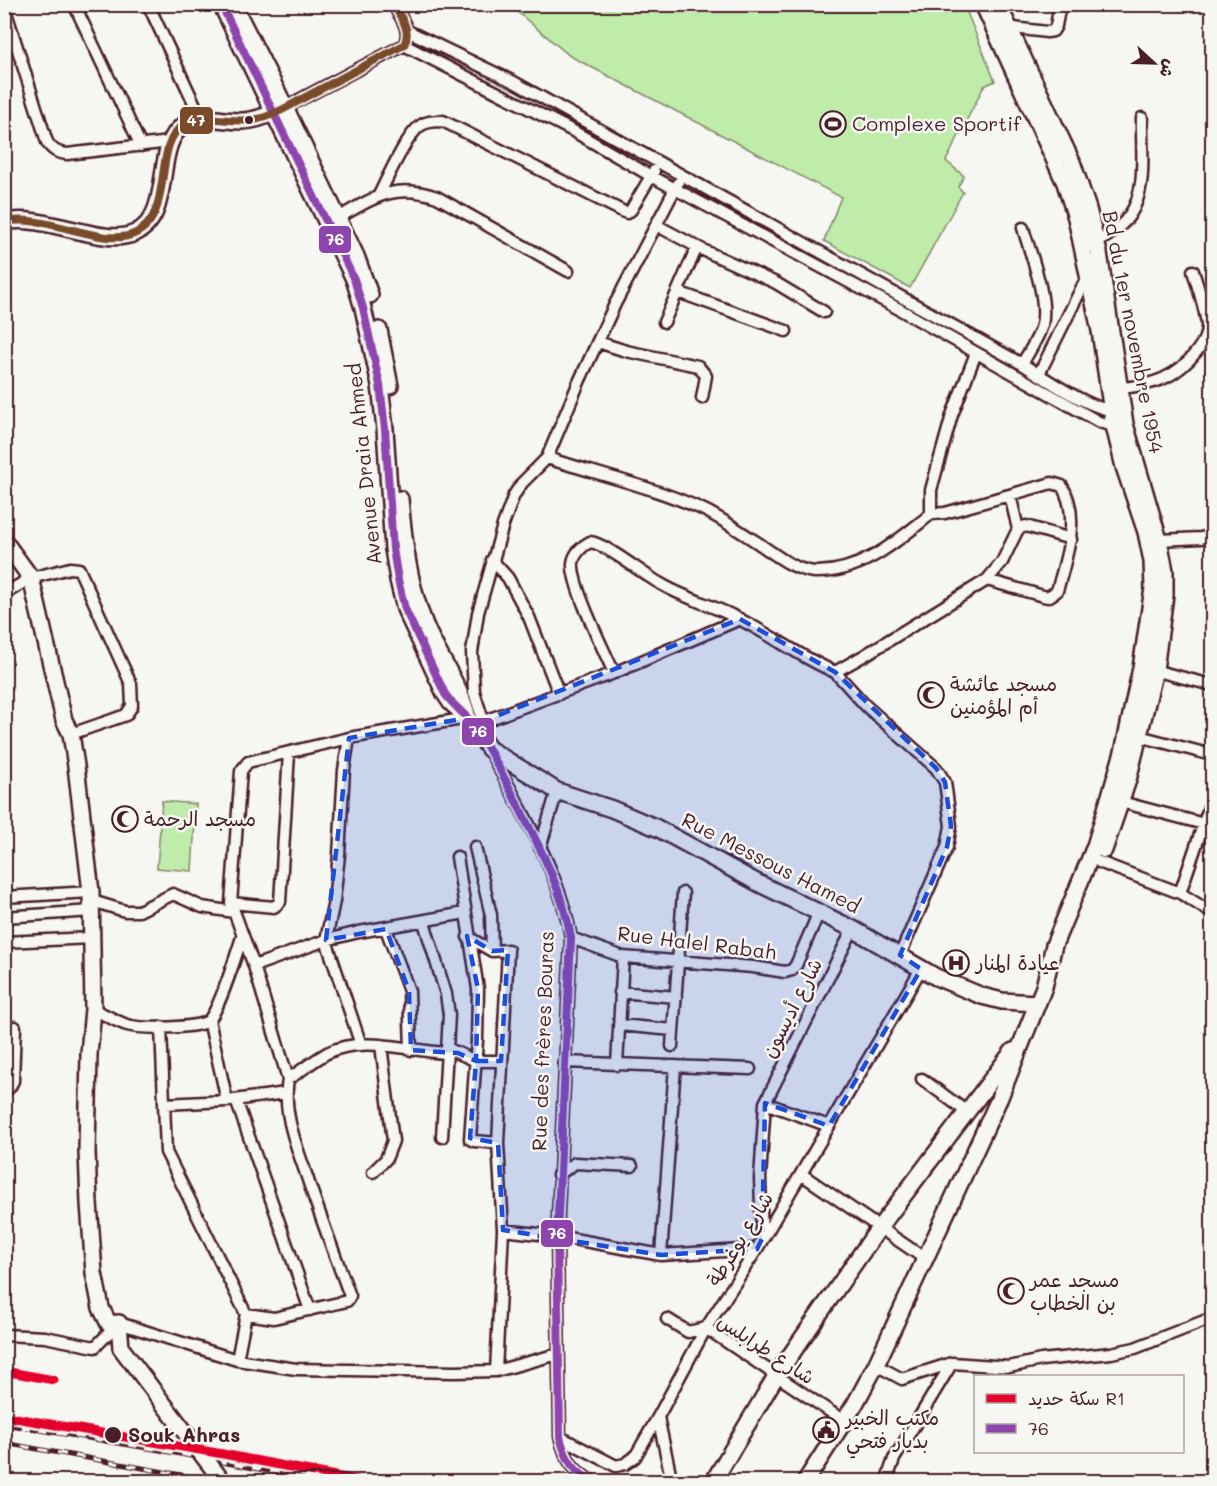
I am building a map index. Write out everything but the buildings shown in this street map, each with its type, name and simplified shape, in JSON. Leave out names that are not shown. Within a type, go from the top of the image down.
[{"type":"street","points":[[74,4],[141,146]]},
{"type":"street","points":[[148,4],[201,118]]},
{"type":"street","name":"Avenue Draia Ahmed","points":[[221,4],[338,218],[364,275],[386,360],[396,435],[394,483]]},
{"type":"street","name":"Avenue Draia Ahmed","points":[[234,4],[354,279],[363,308],[380,386],[411,581],[426,627],[475,721]]},
{"type":"street","points":[[4,222],[26,220],[47,222],[105,237],[122,237],[136,233],[148,224],[155,209],[170,142],[183,125],[201,118],[244,121],[259,119],[404,45],[408,38],[408,31],[393,4]]},
{"type":"street","points":[[805,1482],[876,1365],[1000,1097],[1044,987],[1050,957],[1095,846],[1148,669],[1153,588],[1152,561],[1146,532],[1124,467],[1119,418],[1076,218],[1065,183],[983,4]]},
{"type":"street","name":"Bd du 1er novembre 1954","points":[[998,4],[1072,162],[1088,209],[1098,248],[1121,388],[1119,418],[1159,540],[1165,571],[1165,595],[1148,669],[1139,736],[1121,801],[1099,862],[1059,959],[1044,987]]},
{"type":"street","points":[[993,26],[1053,31],[1060,4]]},
{"type":"street","points":[[4,6],[7,22],[47,142],[52,149],[67,154],[170,142]]},
{"type":"street","points":[[408,31],[514,82],[1023,364],[1077,397],[1119,418]]},
{"type":"street","points":[[404,45],[565,127],[976,352],[1099,423],[1119,418]]},
{"type":"street","points":[[1039,374],[1089,274],[1098,248],[1130,215],[1137,201],[1141,187],[1142,118]]},
{"type":"street","points":[[379,195],[415,130],[430,121],[442,121],[627,213],[659,163]]},
{"type":"street","points":[[475,721],[472,652],[478,613],[492,560],[514,495],[522,483],[547,458],[598,342],[681,175]]},
{"type":"street","points":[[338,218],[379,195],[410,190],[437,197],[568,271]]},
{"type":"street","points":[[656,225],[697,247],[776,283],[824,312]]},
{"type":"street","points":[[1023,228],[1041,294],[1043,316],[1038,337],[1023,364]]},
{"type":"street","points":[[664,322],[697,247]]},
{"type":"street","points":[[1121,388],[1145,386],[1172,375],[1189,362],[1204,342],[1207,326],[1193,271]]},
{"type":"street","points":[[678,292],[786,331]]},
{"type":"street","points":[[598,342],[626,351],[698,366],[706,375],[702,398]]},
{"type":"street","points":[[931,514],[931,490],[934,479],[952,415],[976,352]]},
{"type":"street","points":[[547,458],[676,499],[702,510],[727,522],[798,568],[813,572],[829,571],[869,560],[931,514],[945,513],[1052,483],[1062,486],[1070,511],[1071,539],[1057,591],[1048,597],[987,580]]},
{"type":"street","points":[[835,672],[987,580],[1002,562],[1018,529],[1010,495]]},
{"type":"street","points":[[1018,529],[1026,526],[1071,539]]},
{"type":"street","points":[[1159,540],[1201,538],[1212,535]]},
{"type":"street","points":[[4,541],[31,578],[64,720],[71,734],[92,902],[93,1009],[88,1054],[87,1152],[91,1246],[101,1308],[109,1324],[119,1323],[237,1360],[296,1369],[496,1371],[558,1354]]},
{"type":"street","points":[[614,673],[584,605],[574,572],[575,556],[583,546],[590,542],[607,548],[663,586],[740,619],[820,666],[835,672],[867,706],[936,768],[945,782],[951,826],[947,847],[900,955]]},
{"type":"street","points":[[492,560],[508,578],[529,618],[559,694]]},
{"type":"street","points":[[4,594],[31,578],[70,568],[79,569],[131,684],[132,706],[126,715],[71,734]]},
{"type":"street","points":[[246,1314],[274,1318],[347,1301],[350,1296],[296,1144],[287,1112],[288,1079],[254,966],[233,908],[241,771],[248,762],[350,738],[475,721],[559,694],[614,673],[740,619]]},
{"type":"street","points":[[1148,669],[1212,685]]},
{"type":"street","name":"Rue des frères Bouras","points":[[475,721],[540,848],[567,913],[571,938],[558,1175],[557,1236]]},
{"type":"street","points":[[1139,736],[1212,755]]},
{"type":"street","points":[[350,738],[344,770],[336,889],[326,940],[360,1045]]},
{"type":"street","name":"Rue Messous Hamed","points":[[489,749],[557,791],[612,809],[657,828],[750,879],[853,929],[921,969],[982,996],[1002,1001],[1037,1003]]},
{"type":"street","points":[[4,897],[92,902],[125,911],[139,911],[168,894],[202,907],[274,907],[280,902],[289,753]]},
{"type":"street","points":[[540,848],[557,791]]},
{"type":"street","points":[[1180,893],[1212,799]]},
{"type":"street","points":[[1121,801],[1204,824]]},
{"type":"street","points":[[476,847],[491,915],[492,951]]},
{"type":"street","points":[[457,857],[478,989],[476,1061],[470,1139],[498,1145]]},
{"type":"street","points":[[1099,862],[1180,893],[1212,914]]},
{"type":"street","points":[[672,1046],[683,892]]},
{"type":"street","points":[[4,917],[92,902]]},
{"type":"street","name":"Rue Halel Rabah","points":[[571,938],[623,957],[788,972],[796,965],[819,912]]},
{"type":"street","points":[[254,966],[326,940],[465,913]]},
{"type":"street","points":[[424,922],[446,994],[449,1015],[442,1137]]},
{"type":"street","points":[[386,928],[409,991],[411,1050]]},
{"type":"street","name":"شارع أديسون","points":[[765,1103],[853,929]]},
{"type":"street","points":[[93,1009],[128,1025],[161,1027],[202,1025],[209,1020],[216,1009],[242,937]]},
{"type":"street","points":[[468,937],[492,951],[508,950],[498,1145],[503,1230],[496,1371]]},
{"type":"street","points":[[4,942],[92,938]]},
{"type":"street","points":[[617,1065],[623,957]]},
{"type":"street","name":"شارع يوغرطة","points":[[560,1437],[616,1466],[625,1464],[634,1457],[706,1328],[760,1244],[921,969]]},
{"type":"street","points":[[620,992],[676,997]]},
{"type":"street","points":[[209,1020],[231,1100],[309,1310]]},
{"type":"street","points":[[619,1025],[673,1030]]},
{"type":"street","points":[[4,1090],[10,1087],[13,1081],[15,1027]]},
{"type":"street","points":[[161,1027],[166,1152],[246,1314],[237,1360]]},
{"type":"street","points":[[713,1482],[776,1376],[879,1228],[1009,1055],[1020,1044]]},
{"type":"street","points":[[288,1079],[327,1053],[343,1047],[360,1045],[381,1045],[411,1050],[447,1050],[476,1061],[501,1061]]},
{"type":"street","points":[[373,1172],[386,1159],[393,1141],[381,1045]]},
{"type":"street","points":[[564,1062],[750,1069]]},
{"type":"street","points":[[661,1255],[675,1066]]},
{"type":"street","points":[[922,1079],[967,1112]]},
{"type":"street","points":[[164,1104],[231,1100],[286,1093]]},
{"type":"street","points":[[503,1230],[557,1236],[661,1255],[760,1244],[760,1178],[765,1103],[829,1126]]},
{"type":"street","points":[[558,1175],[575,1163],[632,1166]]},
{"type":"street","points":[[801,1174],[924,1258]]},
{"type":"street","points":[[557,1236],[560,1437],[565,1456],[571,1466],[593,1482]]},
{"type":"street","points":[[876,1365],[902,1379],[952,1363],[1009,1367],[1041,1360],[1111,1353],[1135,1348],[1212,1318]]},
{"type":"street","name":"شارع طرابلس","points":[[667,1319],[688,1332],[706,1328],[844,1421]]},
{"type":"street","points":[[4,1335],[45,1337],[95,1347],[119,1323]]},
{"type":"street","points":[[119,1323],[121,1348],[223,1482]]},
{"type":"street","points":[[886,1482],[894,1459],[952,1363]]},
{"type":"street","points":[[658,1417],[672,1482]]},
{"type":"highlighted area","points":[[740,619],[835,672],[936,768],[945,782],[951,826],[947,847],[900,955],[921,969],[829,1126],[765,1103],[762,1239],[757,1249],[661,1255],[503,1230],[498,1143],[470,1138],[476,1061],[458,1053],[411,1050],[409,991],[386,929],[326,940],[349,738],[468,718],[474,725]],"holes":[[[467,936],[492,951],[508,950],[501,1061],[476,1061],[478,989]]]},
{"type":"green space","name":"Complexe Sportif","points":[[509,5],[964,5],[995,81],[984,86],[946,161],[964,176],[958,187],[963,192],[910,288],[824,241],[841,197],[570,56]]},
{"type":"green space","points":[[162,801],[196,804],[192,871],[157,868]]},
{"type":"railway","points":[[4,1371],[54,1380]]},
{"type":"railway","points":[[4,1424],[159,1450],[326,1482]]},
{"type":"railway","points":[[4,1443],[220,1482]]},
{"type":"rail line","name":"R1","points":[[4,1371],[54,1380]]},
{"type":"rail line","name":"R1","points":[[4,1416],[223,1454],[366,1482]]},
{"type":"transit line","name":"76","points":[[221,4],[354,279],[363,308],[380,385],[393,549],[405,609],[445,694],[476,728],[503,776],[550,870],[567,921],[571,938],[557,1236],[560,1437],[571,1464],[593,1482]]},
{"type":"transit line","name":"47","points":[[4,222],[38,222],[106,237],[134,234],[147,225],[155,213],[168,149],[173,136],[182,126],[200,119],[238,121],[265,117],[404,45],[406,29],[393,4]]},
{"type":"place","name":"Complexe Sportif","points":[[833,124]]},
{"type":"place","name":"مسجد عائشة أم المؤمنين","points":[[931,695]]},
{"type":"place","name":"مسجد الرحمة","points":[[125,819]]},
{"type":"place","name":"عيادة المنار","points":[[956,963]]},
{"type":"place","name":"مسجد عمر بن الخطاب","points":[[1011,1291]]},
{"type":"place","name":"مكتب الخبير بديار فتحي","points":[[826,1430]]},
{"type":"place","name":"Souk Ahras","points":[[113,1435]]}]
